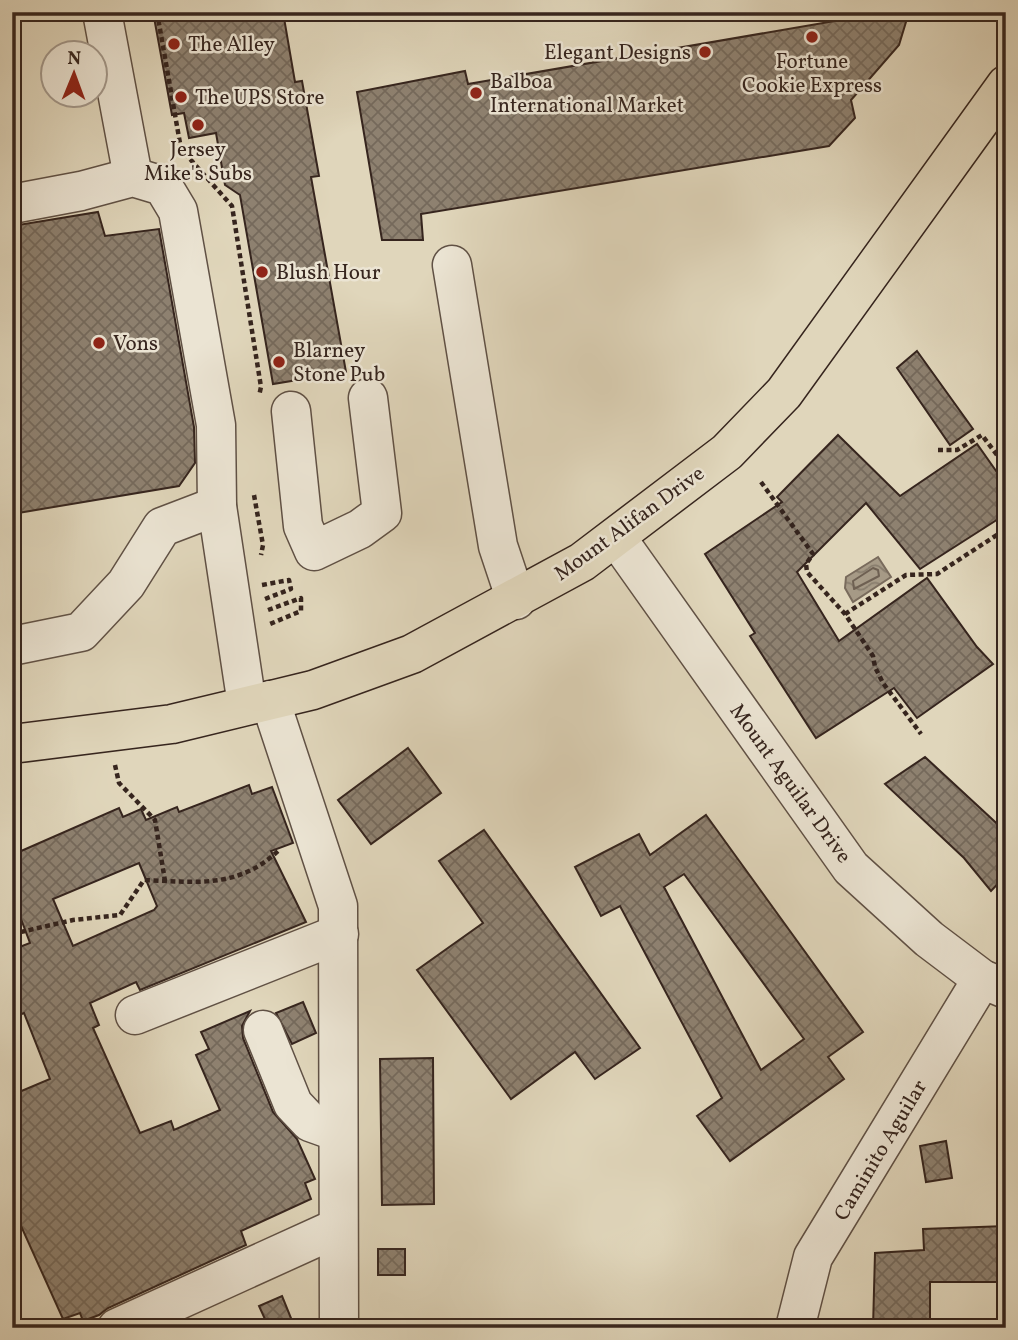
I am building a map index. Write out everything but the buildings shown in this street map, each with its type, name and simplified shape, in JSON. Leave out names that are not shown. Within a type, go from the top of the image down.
[{"type":"main road","name":"Mount Alifan Drive","points":[[12,744],[172,724],[313,690],[412,654],[582,562],[727,452],[784,393],[1006,85]]},
{"type":"street","points":[[103,12],[133,177]]},
{"type":"street","points":[[12,204],[81,191],[133,177],[163,186],[178,211],[216,425],[217,506],[259,703],[324,856],[338,906],[339,1328]]},
{"type":"street","points":[[452,265],[498,546],[516,600]]},
{"type":"street","points":[[291,411],[303,526],[314,551],[360,528],[382,513],[368,398]]},
{"type":"street","points":[[12,646],[81,632],[126,584],[162,527],[217,506]]},
{"type":"street","name":"Mount Aguilar Drive","points":[[616,537],[851,868],[929,939],[994,984]]},
{"type":"street","points":[[135,1015],[339,934]]},
{"type":"street","name":"Caminito Aguilar","points":[[795,1328],[813,1257],[994,984]]},
{"type":"street","points":[[263,1030],[293,1104],[310,1122],[338,1132]]},
{"type":"street","points":[[117,1328],[337,1228]]},
{"type":"path","points":[[938,450],[957,450],[982,435],[1006,467]]},
{"type":"path","points":[[761,482],[813,554],[806,564],[807,572],[845,614],[873,656],[883,683],[921,734]]},
{"type":"path","points":[[253,491],[263,545],[261,559]]},
{"type":"path","points":[[845,614],[906,575],[937,574],[1006,529]]},
{"type":"path","points":[[259,572],[257,586],[289,580],[291,589],[261,600],[268,611],[301,598],[301,611],[261,627]]},
{"type":"path","points":[[108,732],[119,783],[155,820],[165,881]]},
{"type":"path","points":[[12,934],[62,922],[120,915],[144,880],[204,882],[243,876],[278,851]]},
{"type":"water","points":[[878,557],[891,577],[853,602],[845,588],[846,577]]},
{"type":"place","name":"Fortune Cookie Express","points":[[812,37]]},
{"type":"place","name":"The Alley","points":[[174,44]]},
{"type":"place","name":"Elegant Designs","points":[[705,52]]},
{"type":"place","name":"Balboa International Market","points":[[476,93]]},
{"type":"place","name":"The UPS Store","points":[[181,97]]},
{"type":"place","name":"Jersey Mike's Subs","points":[[198,125]]},
{"type":"place","name":"Blush Hour","points":[[262,272]]},
{"type":"place","name":"Vons","points":[[99,343]]},
{"type":"place","name":"Blarney Stone Pub","points":[[279,362]]}]
